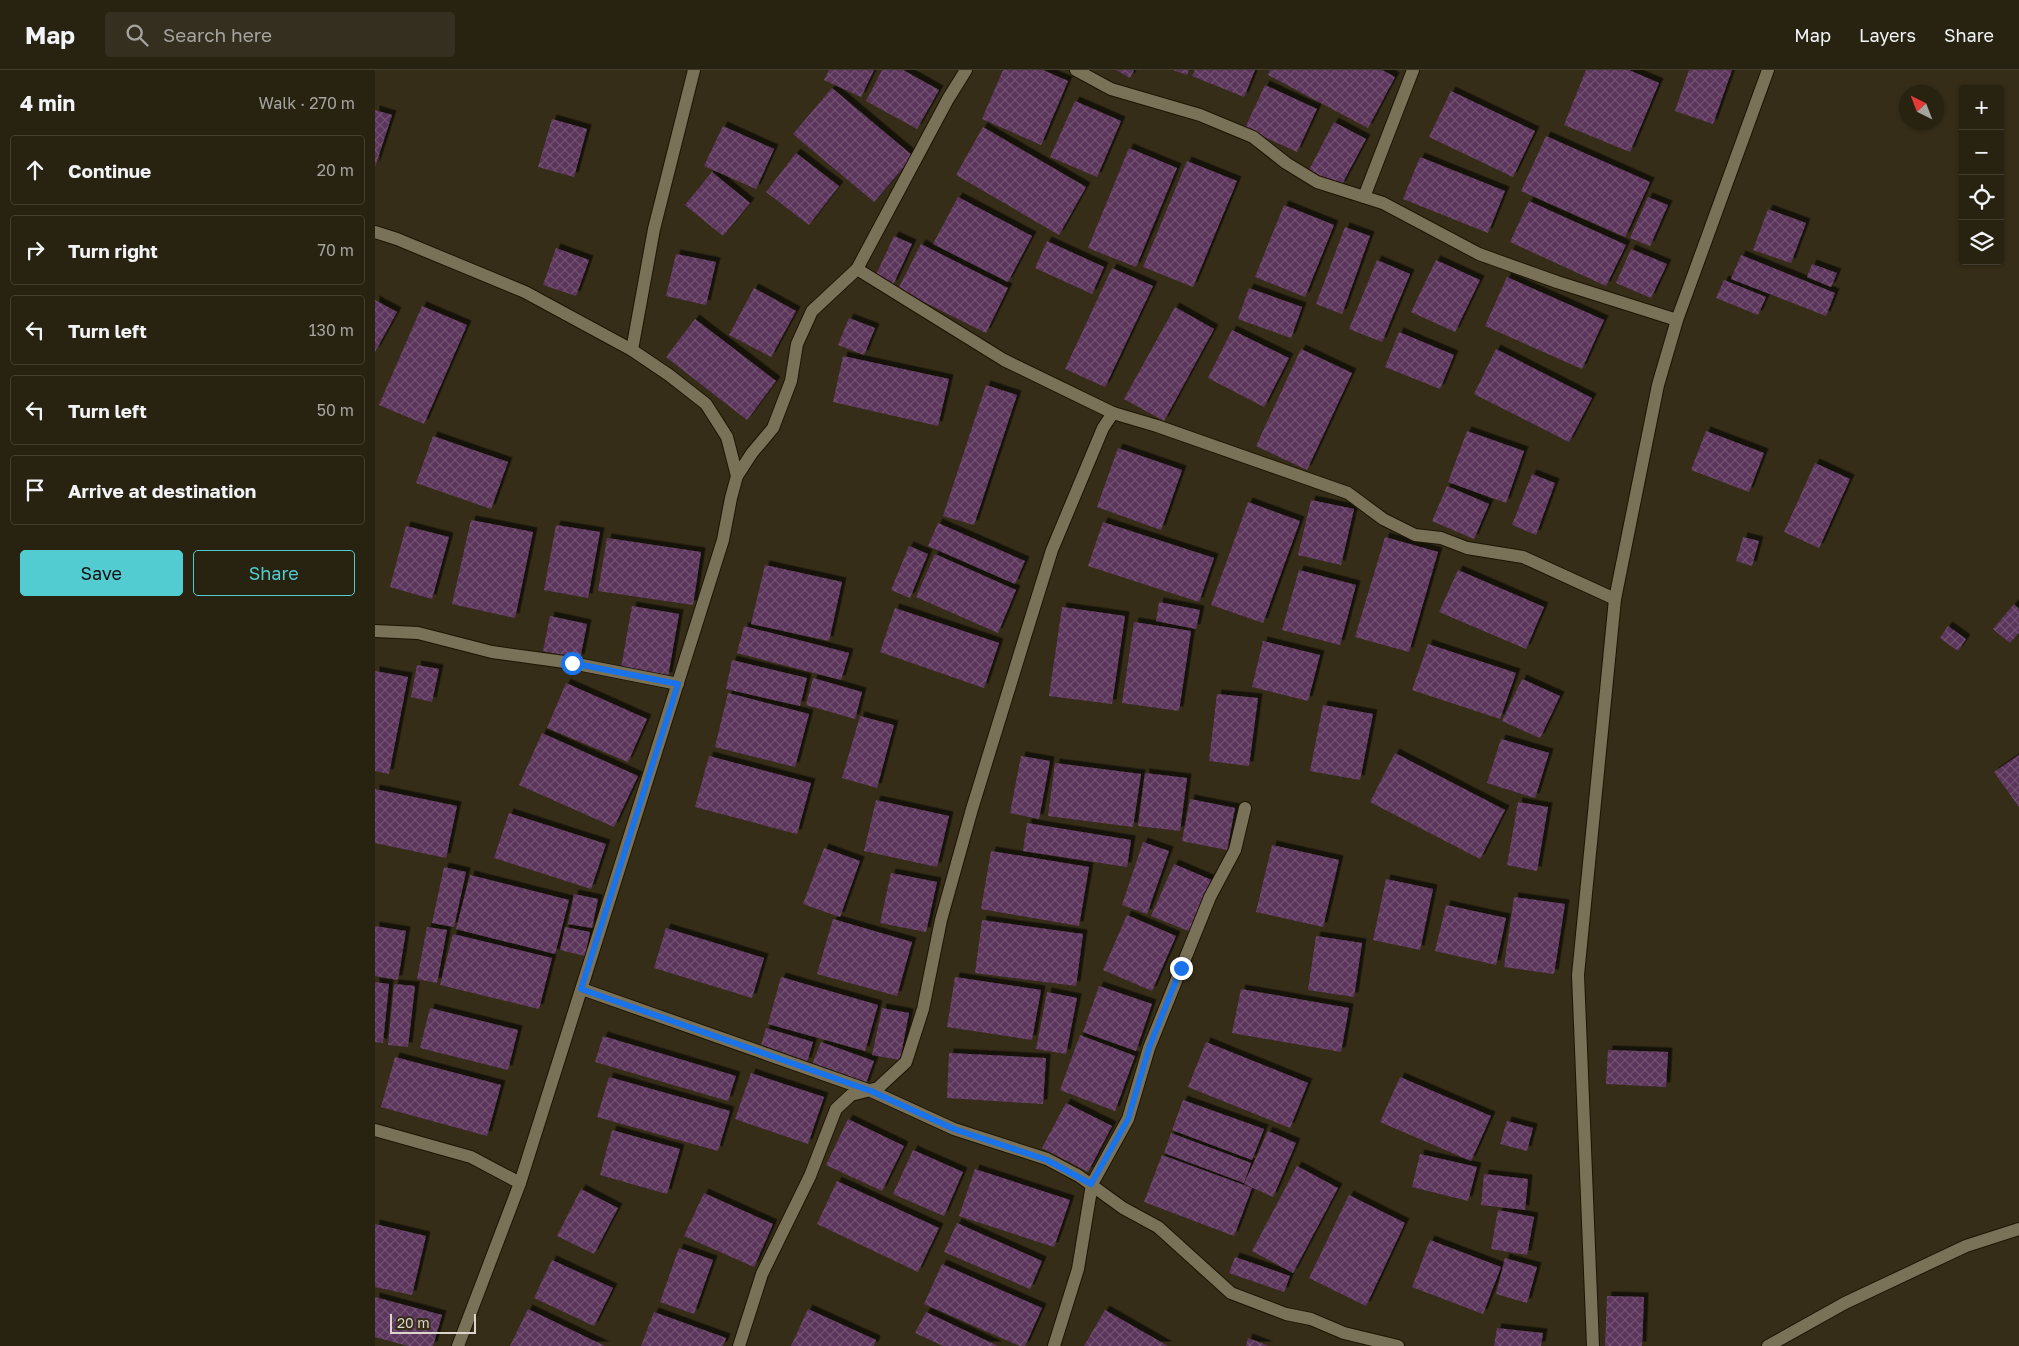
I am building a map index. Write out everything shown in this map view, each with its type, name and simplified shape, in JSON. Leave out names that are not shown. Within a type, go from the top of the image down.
[{"type":"street","points":[[632,350],[654,229],[694,70]]},
{"type":"street","points":[[458,1346],[520,1183],[723,540],[737,476],[752,453],[773,428],[791,381],[797,344],[812,311],[857,269],[948,98],[966,70]]},
{"type":"street","points":[[1075,70],[1111,89],[1200,116],[1253,137],[1286,164],[1311,179],[1383,203],[1479,254],[1557,282],[1677,320]]},
{"type":"street","points":[[1364,197],[1413,70]]},
{"type":"street","points":[[1593,1346],[1578,975],[1615,599],[1658,385],[1677,320],[1768,70]]},
{"type":"street","points":[[375,232],[397,239],[525,292],[632,350],[669,375],[706,404],[727,437],[737,476]]},
{"type":"street","points":[[857,269],[1005,360],[1113,412],[1348,493],[1383,518],[1415,535],[1441,538],[1467,548],[1523,556],[1615,599]]},
{"type":"street","points":[[739,1346],[762,1274],[810,1176],[836,1110],[851,1095],[879,1088],[906,1062],[923,1009],[941,920],[969,818],[1052,550],[1103,428],[1113,412]]},
{"type":"street","points":[[375,631],[418,633],[492,652],[572,663],[678,684]]},
{"type":"street","points":[[1054,1346],[1078,1269],[1091,1184],[1128,1119],[1149,1048],[1209,897],[1235,850],[1245,808]]},
{"type":"street","points":[[581,989],[871,1091],[954,1129],[1047,1160],[1091,1184],[1123,1208],[1158,1228],[1231,1293],[1286,1314],[1311,1319],[1344,1333],[1398,1346]]},
{"type":"street","points":[[375,1130],[471,1157],[520,1183]]},
{"type":"street","points":[[1768,1346],[1845,1303],[1966,1246],[2019,1229]]},
{"type":"building","points":[[829,70],[874,70],[861,97],[824,80]]},
{"type":"building","points":[[882,70],[903,70],[939,90],[917,129],[866,101]]},
{"type":"building","points":[[1003,70],[1043,70],[1068,81],[1041,145],[982,119]]},
{"type":"building","points":[[1116,70],[1134,70],[1130,78]]},
{"type":"building","points":[[1173,70],[1189,70],[1187,75]]},
{"type":"building","points":[[1195,70],[1255,70],[1244,97],[1192,76]]},
{"type":"building","points":[[1270,70],[1382,70],[1395,77],[1368,128],[1268,75]]},
{"type":"building","points":[[1586,70],[1629,70],[1659,83],[1630,152],[1564,125]]},
{"type":"building","points":[[1689,70],[1732,70],[1713,124],[1675,111]]},
{"type":"building","points":[[1265,85],[1317,109],[1297,152],[1245,128]]},
{"type":"building","points":[[832,88],[913,156],[874,202],[793,134]]},
{"type":"building","points":[[1451,91],[1535,131],[1513,177],[1429,137]]},
{"type":"building","points":[[1075,101],[1121,121],[1097,177],[1050,157]]},
{"type":"building","points":[[375,110],[392,115],[375,167]]},
{"type":"building","points":[[552,119],[587,129],[574,177],[538,167]]},
{"type":"building","points":[[1334,122],[1366,139],[1341,186],[1309,170]]},
{"type":"building","points":[[723,126],[774,149],[756,189],[704,166]]},
{"type":"building","points":[[983,127],[1086,187],[1059,235],[956,175]]},
{"type":"building","points":[[1546,136],[1650,182],[1625,237],[1521,191]]},
{"type":"building","points":[[1129,148],[1177,168],[1136,267],[1088,248]]},
{"type":"building","points":[[796,153],[839,186],[809,225],[766,192]]},
{"type":"building","points":[[1420,157],[1505,191],[1488,233],[1403,199]]},
{"type":"building","points":[[1187,161],[1237,181],[1193,287],[1143,267]]},
{"type":"building","points":[[712,172],[750,203],[723,236],[685,205]]},
{"type":"building","points":[[958,197],[1032,236],[1008,282],[933,244]]},
{"type":"building","points":[[1648,197],[1668,205],[1650,246],[1630,238]]},
{"type":"building","points":[[1529,201],[1626,245],[1606,286],[1510,242]]},
{"type":"building","points":[[1284,205],[1334,225],[1305,297],[1255,277]]},
{"type":"building","points":[[1768,209],[1806,223],[1791,263],[1753,250]]},
{"type":"building","points":[[1345,227],[1370,236],[1342,314],[1316,304]]},
{"type":"building","points":[[894,236],[912,244],[893,285],[875,277]]},
{"type":"building","points":[[1047,241],[1104,267],[1092,294],[1035,268]]},
{"type":"building","points":[[921,244],[1008,288],[986,333],[898,289]]},
{"type":"building","points":[[556,248],[589,260],[576,296],[543,285]]},
{"type":"building","points":[[1631,249],[1667,264],[1651,298],[1616,283]]},
{"type":"building","points":[[676,254],[716,262],[706,305],[666,296]]},
{"type":"building","points":[[1741,255],[1835,293],[1826,316],[1731,279]]},
{"type":"building","points":[[1377,260],[1410,274],[1382,342],[1349,329]]},
{"type":"building","points":[[1436,260],[1480,280],[1455,332],[1411,312]]},
{"type":"building","points":[[1812,264],[1837,273],[1831,287],[1807,277]]},
{"type":"building","points":[[1112,268],[1153,286],[1105,387],[1065,369]]},
{"type":"building","points":[[1507,277],[1604,320],[1582,369],[1485,326]]},
{"type":"building","points":[[1724,280],[1766,297],[1758,315],[1716,298]]},
{"type":"building","points":[[754,288],[796,311],[771,357],[729,335]]},
{"type":"building","points":[[1249,288],[1302,307],[1291,338],[1238,319]]},
{"type":"building","points":[[375,300],[397,312],[375,352]]},
{"type":"building","points":[[422,306],[467,325],[424,424],[379,405]]},
{"type":"building","points":[[1175,307],[1214,329],[1164,421],[1124,399]]},
{"type":"building","points":[[849,318],[875,328],[864,355],[838,345]]},
{"type":"building","points":[[695,319],[776,381],[747,420],[666,357]]},
{"type":"building","points":[[1232,330],[1289,358],[1264,407],[1208,378]]},
{"type":"building","points":[[1399,332],[1454,355],[1440,389],[1385,367]]},
{"type":"building","points":[[1301,349],[1352,373],[1307,470],[1256,446]]},
{"type":"building","points":[[1496,349],[1592,398],[1569,442],[1474,394]]},
{"type":"building","points":[[843,356],[949,379],[938,426],[833,402]]},
{"type":"building","points":[[986,385],[1017,395],[974,525],[943,516]]},
{"type":"building","points":[[1467,431],[1524,451],[1506,503],[1448,482]]},
{"type":"building","points":[[1706,431],[1764,453],[1749,492],[1691,470]]},
{"type":"building","points":[[433,436],[508,462],[491,509],[416,483]]},
{"type":"building","points":[[1118,448],[1182,470],[1161,530],[1097,507]]},
{"type":"building","points":[[1815,463],[1850,479],[1819,548],[1784,532]]},
{"type":"building","points":[[1532,474],[1555,483],[1536,535],[1512,525]]},
{"type":"building","points":[[1447,486],[1489,504],[1474,539],[1432,521]]},
{"type":"building","points":[[1311,500],[1354,509],[1341,565],[1298,555]]},
{"type":"building","points":[[1248,502],[1300,521],[1263,623],[1211,605]]},
{"type":"building","points":[[471,520],[533,532],[515,618],[452,604]]},
{"type":"building","points":[[1103,522],[1214,558],[1199,602],[1088,566]]},
{"type":"building","points":[[938,523],[1025,561],[1015,584],[928,546]]},
{"type":"building","points":[[556,525],[600,532],[588,598],[544,590]]},
{"type":"building","points":[[406,526],[449,537],[432,599],[390,587]]},
{"type":"building","points":[[1385,537],[1438,552],[1409,652],[1355,637]]},
{"type":"building","points":[[1743,537],[1759,541],[1752,566],[1736,561]]},
{"type":"building","points":[[607,538],[701,552],[693,605],[598,591]]},
{"type":"building","points":[[909,546],[928,554],[910,598],[891,590]]},
{"type":"building","points":[[935,554],[1016,590],[998,633],[916,597]]},
{"type":"building","points":[[765,565],[842,582],[829,641],[751,624]]},
{"type":"building","points":[[1299,570],[1356,585],[1340,645],[1282,630]]},
{"type":"building","points":[[1458,570],[1544,607],[1526,649],[1439,612]]},
{"type":"building","points":[[1159,602],[1200,610],[1196,629],[1156,621]]},
{"type":"building","points":[[2014,604],[2019,609],[2019,633],[2010,643],[1993,629]]},
{"type":"building","points":[[632,606],[679,614],[668,677],[621,668]]},
{"type":"building","points":[[1062,607],[1125,616],[1112,704],[1049,696]]},
{"type":"building","points":[[895,608],[999,643],[984,688],[880,652]]},
{"type":"building","points":[[550,616],[587,624],[580,659],[543,651]]},
{"type":"building","points":[[1134,622],[1191,631],[1179,711],[1122,703]]},
{"type":"building","points":[[744,626],[849,653],[841,680],[737,653]]},
{"type":"building","points":[[1948,626],[1966,639],[1958,651],[1940,638]]},
{"type":"building","points":[[1263,641],[1320,655],[1308,701],[1252,687]]},
{"type":"building","points":[[1428,644],[1516,673],[1500,719],[1412,690]]},
{"type":"building","points":[[732,660],[807,678],[800,706],[726,689]]},
{"type":"building","points":[[417,665],[439,669],[432,702],[411,697]]},
{"type":"building","points":[[375,671],[408,677],[389,774],[375,771]]},
{"type":"building","points":[[813,678],[862,692],[855,719],[806,705]]},
{"type":"building","points":[[1522,679],[1560,696],[1540,738],[1502,721]]},
{"type":"building","points":[[566,683],[647,719],[628,762],[547,728]]},
{"type":"building","points":[[728,693],[809,714],[795,767],[715,747]]},
{"type":"building","points":[[1217,694],[1258,698],[1249,766],[1209,761]]},
{"type":"building","points":[[1323,705],[1373,714],[1360,780],[1310,771]]},
{"type":"building","points":[[860,716],[894,725],[877,788],[842,778]]},
{"type":"building","points":[[542,733],[638,776],[614,827],[519,785]]},
{"type":"building","points":[[1501,739],[1549,753],[1535,798],[1487,783]]},
{"type":"building","points":[[1395,753],[1505,810],[1480,859],[1370,802]]},
{"type":"building","points":[[2019,755],[2019,807],[1994,772]]},
{"type":"building","points":[[709,756],[811,783],[797,834],[695,807]]},
{"type":"building","points":[[1021,756],[1050,761],[1039,819],[1010,813]]},
{"type":"building","points":[[1055,763],[1141,774],[1133,827],[1048,816]]},
{"type":"building","points":[[1145,773],[1187,778],[1180,831],[1138,826]]},
{"type":"building","points":[[375,789],[457,806],[446,858],[375,843]]},
{"type":"building","points":[[1190,799],[1235,808],[1227,850],[1182,841]]},
{"type":"building","points":[[876,800],[949,816],[937,867],[864,851]]},
{"type":"building","points":[[1518,802],[1548,807],[1537,871],[1507,865]]},
{"type":"building","points":[[509,813],[606,844],[591,889],[494,858]]},
{"type":"building","points":[[1027,823],[1131,840],[1127,867],[1023,851]]},
{"type":"building","points":[[1143,842],[1169,851],[1147,914],[1122,905]]},
{"type":"building","points":[[1272,845],[1339,860],[1323,927],[1256,912]]},
{"type":"building","points":[[824,848],[860,861],[840,917],[803,904]]},
{"type":"building","points":[[991,851],[1089,867],[1079,926],[981,909]]},
{"type":"building","points":[[1174,864],[1214,881],[1191,932],[1151,916]]},
{"type":"building","points":[[444,867],[466,872],[454,927],[432,923]]},
{"type":"building","points":[[891,873],[937,882],[926,932],[880,923]]},
{"type":"building","points":[[470,875],[569,900],[555,954],[456,929]]},
{"type":"building","points":[[1386,879],[1433,889],[1420,950],[1373,940]]},
{"type":"building","points":[[574,894],[598,899],[592,928],[568,924]]},
{"type":"building","points":[[1514,897],[1565,904],[1554,974],[1504,967]]},
{"type":"building","points":[[1446,905],[1506,918],[1496,965],[1435,951]]},
{"type":"building","points":[[1127,915],[1176,936],[1152,991],[1103,970]]},
{"type":"building","points":[[833,919],[912,942],[897,996],[817,974]]},
{"type":"building","points":[[982,920],[1083,934],[1076,986],[975,973]]},
{"type":"building","points":[[375,926],[406,931],[398,980],[375,976]]},
{"type":"building","points":[[427,927],[447,930],[437,983],[417,979]]},
{"type":"building","points":[[565,927],[590,932],[585,956],[560,950]]},
{"type":"building","points":[[666,928],[764,958],[752,998],[654,968]]},
{"type":"building","points":[[453,934],[552,958],[539,1009],[440,985]]},
{"type":"building","points":[[1316,936],[1362,943],[1354,997],[1308,990]]},
{"type":"building","points":[[781,977],[878,1005],[865,1051],[768,1024]]},
{"type":"building","points":[[955,977],[1041,990],[1032,1040],[947,1027]]},
{"type":"building","points":[[375,982],[389,984],[383,1043],[375,1042]]},
{"type":"building","points":[[394,984],[415,986],[408,1047],[388,1045]]},
{"type":"building","points":[[1099,986],[1152,1004],[1136,1051],[1083,1032]]},
{"type":"building","points":[[1241,989],[1349,1008],[1341,1052],[1232,1033]]},
{"type":"building","points":[[1047,992],[1077,998],[1066,1054],[1036,1049]]},
{"type":"building","points":[[430,1008],[518,1030],[508,1070],[420,1048]]},
{"type":"building","points":[[882,1008],[909,1013],[900,1060],[872,1055]]},
{"type":"building","points":[[766,1028],[813,1042],[807,1062],[760,1049]]},
{"type":"building","points":[[1080,1035],[1135,1056],[1115,1111],[1060,1090]]},
{"type":"building","points":[[603,1036],[736,1076],[728,1101],[595,1062]]},
{"type":"building","points":[[821,1042],[874,1061],[865,1086],[811,1067]]},
{"type":"building","points":[[1206,1042],[1308,1083],[1290,1128],[1188,1087]]},
{"type":"building","points":[[1608,1050],[1668,1052],[1666,1087],[1606,1084]]},
{"type":"building","points":[[949,1053],[1046,1058],[1043,1104],[947,1098]]},
{"type":"building","points":[[395,1057],[501,1085],[487,1136],[381,1107]]},
{"type":"building","points":[[751,1073],[824,1097],[808,1144],[735,1119]]},
{"type":"building","points":[[609,1077],[730,1111],[718,1151],[597,1117]]},
{"type":"building","points":[[1400,1077],[1491,1116],[1471,1161],[1380,1122]]},
{"type":"building","points":[[1183,1100],[1264,1129],[1252,1160],[1172,1130]]},
{"type":"building","points":[[1066,1103],[1112,1126],[1088,1172],[1042,1148]]},
{"type":"building","points":[[848,1119],[904,1146],[882,1191],[826,1165]]},
{"type":"building","points":[[1507,1121],[1533,1128],[1527,1151],[1500,1144]]},
{"type":"building","points":[[612,1130],[680,1149],[667,1194],[600,1175]]},
{"type":"building","points":[[1268,1131],[1296,1143],[1273,1197],[1244,1184]]},
{"type":"building","points":[[1171,1133],[1251,1163],[1244,1183],[1164,1153]]},
{"type":"building","points":[[913,1150],[963,1172],[944,1216],[893,1194]]},
{"type":"building","points":[[1420,1154],[1477,1167],[1468,1201],[1412,1187]]},
{"type":"building","points":[[1162,1155],[1252,1188],[1234,1236],[1144,1202]]},
{"type":"building","points":[[1297,1166],[1338,1188],[1293,1273],[1252,1251]]},
{"type":"building","points":[[975,1169],[1070,1200],[1054,1247],[959,1216]]},
{"type":"building","points":[[1484,1174],[1528,1179],[1525,1210],[1481,1205]]},
{"type":"building","points":[[837,1181],[939,1228],[918,1272],[817,1224]]},
{"type":"building","points":[[581,1189],[618,1208],[594,1254],[557,1236]]},
{"type":"building","points":[[704,1193],[773,1224],[754,1267],[684,1236]]},
{"type":"building","points":[[1349,1195],[1405,1223],[1366,1306],[1309,1278]]},
{"type":"building","points":[[1498,1210],[1534,1217],[1527,1255],[1491,1249]]},
{"type":"building","points":[[957,1223],[1042,1261],[1030,1289],[944,1252]]},
{"type":"building","points":[[375,1224],[426,1236],[412,1295],[375,1287]]},
{"type":"building","points":[[1430,1240],[1501,1267],[1483,1314],[1412,1287]]},
{"type":"building","points":[[679,1248],[713,1260],[694,1314],[660,1302]]},
{"type":"building","points":[[1235,1257],[1290,1276],[1284,1292],[1229,1273]]},
{"type":"building","points":[[1505,1258],[1537,1267],[1527,1303],[1496,1294]]},
{"type":"building","points":[[552,1260],[613,1288],[594,1326],[534,1298]]},
{"type":"building","points":[[942,1264],[1042,1308],[1025,1346],[1020,1346],[924,1304]]},
{"type":"building","points":[[1607,1296],[1644,1297],[1642,1346],[1605,1346]]},
{"type":"building","points":[[375,1297],[442,1315],[433,1346],[408,1346],[375,1337]]},
{"type":"building","points":[[528,1309],[605,1346],[510,1346]]},
{"type":"building","points":[[808,1309],[876,1340],[874,1346],[791,1346]]},
{"type":"building","points":[[1105,1310],[1168,1346],[1084,1346]]},
{"type":"building","points":[[654,1312],[726,1338],[723,1346],[641,1346]]},
{"type":"building","points":[[926,1312],[998,1346],[943,1346],[915,1333]]},
{"type":"building","points":[[1497,1328],[1543,1333],[1541,1346],[1494,1346]]},
{"type":"building","points":[[1248,1338],[1269,1346],[1246,1346]]},
{"type":"route","points":[[572,663],[678,684],[581,989],[871,1091],[954,1129],[1047,1160],[1091,1184],[1128,1119],[1149,1048],[1181,968]]}]
